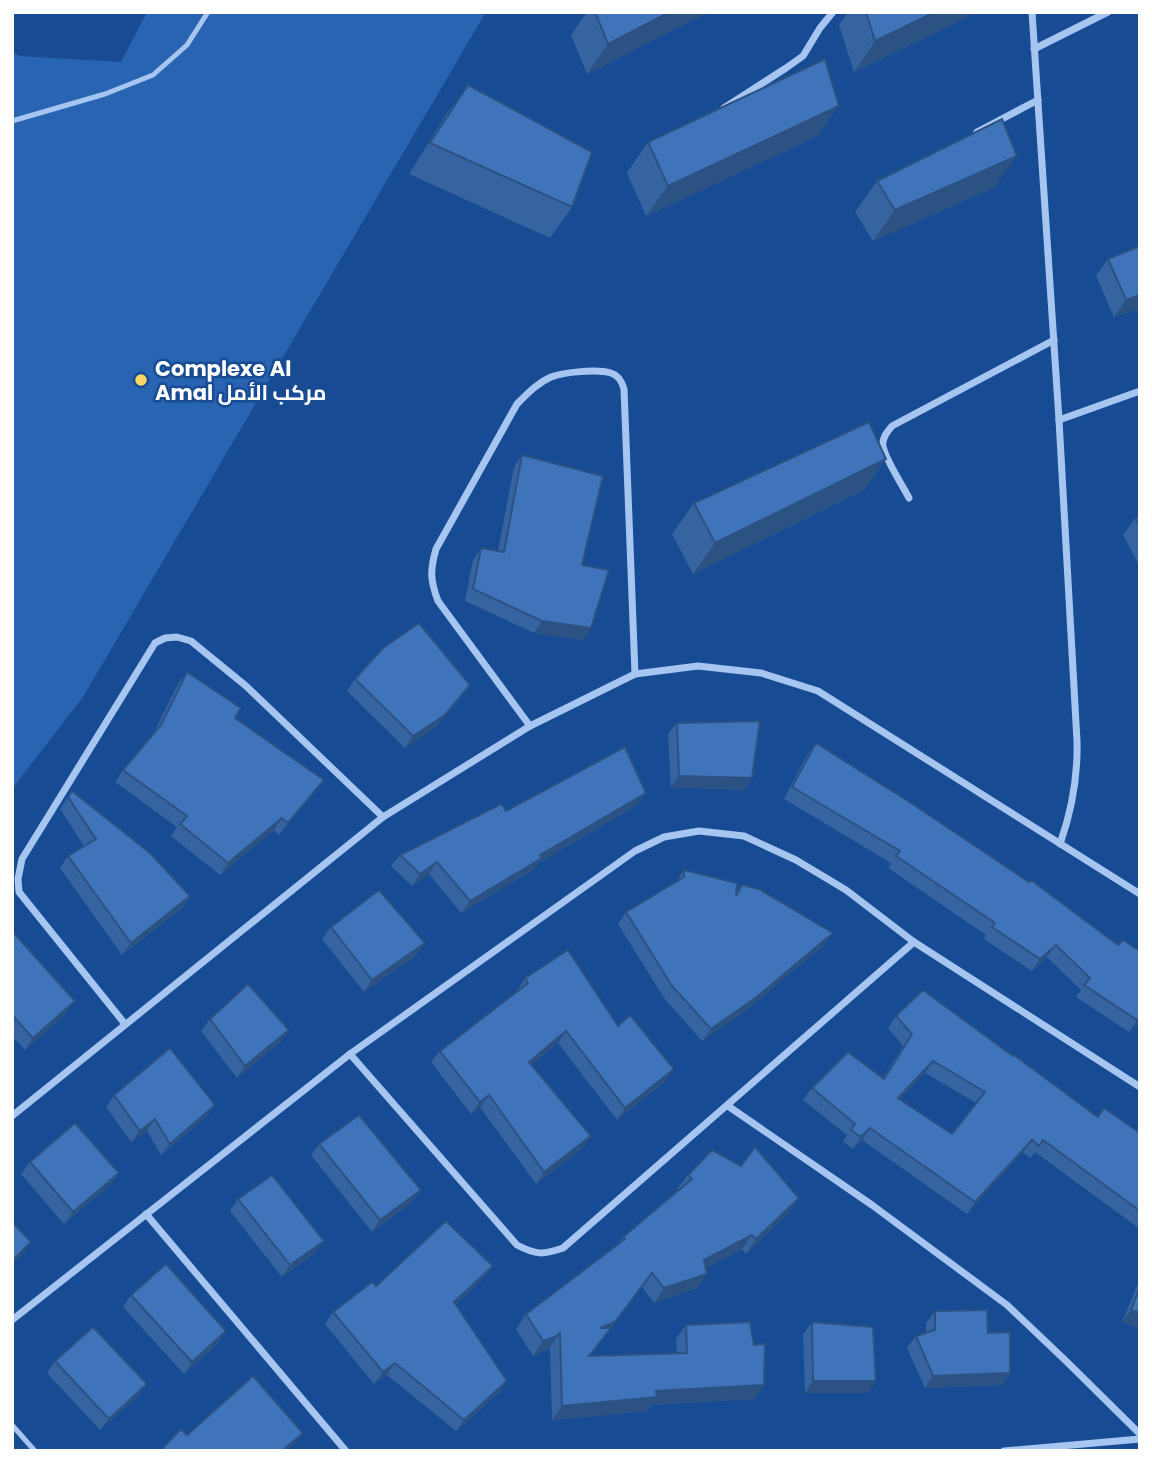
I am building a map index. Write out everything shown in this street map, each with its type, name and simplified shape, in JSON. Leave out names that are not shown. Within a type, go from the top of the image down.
[{"type":"street","points":[[719,111],[803,56],[820,28],[834,12]]},
{"type":"street","points":[[1032,12],[1059,420],[1077,767],[1069,819],[1060,844]]},
{"type":"street","points":[[1034,49],[1108,12]]},
{"type":"street","points":[[966,137],[1038,100]]},
{"type":"street","points":[[909,498],[883,445],[892,426],[1054,340]]},
{"type":"street","points":[[530,726],[438,601],[432,587],[431,569],[436,549],[517,404],[532,389],[551,377],[580,371],[612,373],[618,377],[624,389],[635,674]]},
{"type":"street","points":[[1059,420],[1140,391]]},
{"type":"street","points":[[125,1024],[19,892],[18,880],[22,859],[155,643],[165,638],[177,637],[191,641],[246,686],[383,817]]},
{"type":"street","points":[[12,1116],[383,817],[530,726],[635,674],[698,666],[761,673],[818,691],[1140,894]]},
{"type":"street","points":[[12,1320],[350,1054],[635,851],[664,837],[699,831],[744,836],[796,860],[846,890],[914,942],[1140,1087]]},
{"type":"street","points":[[350,1054],[517,1245],[533,1253],[547,1254],[563,1248],[914,942]]},
{"type":"street","points":[[728,1106],[872,1205],[1006,1305],[1065,1360],[1140,1437]]},
{"type":"street","points":[[146,1214],[346,1451]]},
{"type":"street","points":[[1004,1451],[1140,1437]]},
{"type":"lane","points":[[12,121],[105,94],[153,75],[187,45],[208,12]]},
{"type":"lane","points":[[12,1425],[35,1451]]},
{"type":"shaded area","name":"Complexe Al Amal مركب الأمل","points":[[147,12],[486,12],[83,697],[12,789],[12,52],[20,56],[121,62]]},
{"type":"building","points":[[595,12],[670,12],[608,44]]},
{"type":"building","points":[[866,12],[935,12],[875,41]]},
{"type":"building","points":[[825,59],[839,106],[668,186],[648,142]]},
{"type":"building","points":[[468,85],[592,152],[572,207],[430,143]]},
{"type":"building","points":[[1002,119],[1017,156],[895,210],[877,181]]},
{"type":"building","points":[[1140,246],[1140,295],[1126,300],[1108,259]]},
{"type":"building","points":[[869,422],[886,459],[715,543],[694,503]]},
{"type":"building","points":[[522,455],[603,476],[582,565],[609,570],[591,628],[542,621],[473,589],[481,548],[504,552]]},
{"type":"building","points":[[419,623],[470,685],[445,715],[413,736],[355,679],[383,648]]},
{"type":"building","points":[[187,672],[241,708],[235,718],[324,780],[288,823],[282,818],[228,863],[180,824],[187,816],[123,770],[161,725]]},
{"type":"building","points":[[760,721],[752,778],[679,776],[677,723]]},
{"type":"building","points":[[816,743],[1029,882],[1031,880],[1118,945],[1123,940],[1140,951],[1140,1018],[1137,1020],[1084,985],[1090,978],[1056,945],[1040,959],[992,927],[995,923],[896,856],[900,851],[792,787]]},
{"type":"building","points":[[625,747],[646,793],[540,855],[542,858],[470,901],[437,862],[420,874],[400,855],[501,804],[506,811]]},
{"type":"building","points":[[72,791],[150,853],[190,896],[131,943],[68,856],[96,839],[68,797]]},
{"type":"building","points":[[684,870],[737,883],[736,896],[742,885],[759,889],[833,933],[758,996],[711,1029],[672,986],[626,912],[684,877]]},
{"type":"building","points":[[379,890],[425,943],[372,980],[331,927]]},
{"type":"building","points":[[12,931],[75,1001],[33,1038],[12,1015]]},
{"type":"building","points":[[568,950],[618,1026],[630,1015],[674,1069],[625,1108],[566,1031],[529,1062],[591,1136],[544,1172],[489,1095],[480,1102],[440,1051],[528,983],[525,978]]},
{"type":"building","points":[[248,984],[289,1030],[245,1066],[210,1019]]},
{"type":"building","points":[[923,990],[1098,1117],[1104,1108],[1140,1133],[1140,1211],[1043,1140],[1039,1146],[1032,1140],[975,1202],[870,1128],[861,1137],[851,1130],[855,1124],[812,1088],[848,1052],[884,1079],[912,1034],[896,1016]],"holes":[[[933,1061],[985,1092],[952,1134],[898,1098]]]},
{"type":"building","points":[[170,1048],[215,1105],[170,1144],[155,1119],[140,1131],[114,1095]]},
{"type":"building","points":[[359,1115],[421,1190],[380,1220],[319,1144]]},
{"type":"building","points":[[75,1123],[119,1173],[73,1212],[30,1162]]},
{"type":"building","points":[[755,1147],[799,1198],[756,1239],[752,1235],[704,1260],[707,1274],[664,1288],[652,1273],[615,1322],[600,1328],[611,1328],[589,1356],[687,1353],[686,1325],[750,1322],[754,1345],[765,1344],[764,1385],[656,1391],[657,1397],[562,1406],[560,1333],[543,1341],[526,1314],[625,1239],[623,1237],[692,1179],[688,1175],[712,1150],[741,1166]]},
{"type":"building","points":[[272,1175],[324,1241],[290,1265],[238,1199]]},
{"type":"building","points":[[446,1221],[493,1266],[454,1302],[507,1381],[464,1420],[395,1363],[383,1372],[333,1312],[372,1282],[376,1286]]},
{"type":"building","points":[[12,1222],[31,1242],[12,1261]]},
{"type":"building","points":[[166,1264],[226,1331],[192,1362],[131,1295]]},
{"type":"building","points":[[1140,1287],[1140,1313],[1131,1310]]},
{"type":"building","points":[[987,1310],[988,1333],[1010,1332],[1010,1373],[933,1376],[916,1336],[935,1330],[935,1311]]},
{"type":"building","points":[[812,1322],[873,1327],[876,1381],[813,1381]]},
{"type":"building","points":[[93,1327],[147,1384],[109,1419],[55,1361]]},
{"type":"building","points":[[253,1376],[303,1433],[282,1451],[160,1451],[181,1429],[187,1435]]},
{"type":"place","name":"Complexe Al Amal مركب الأمل","points":[[141,380]]}]
